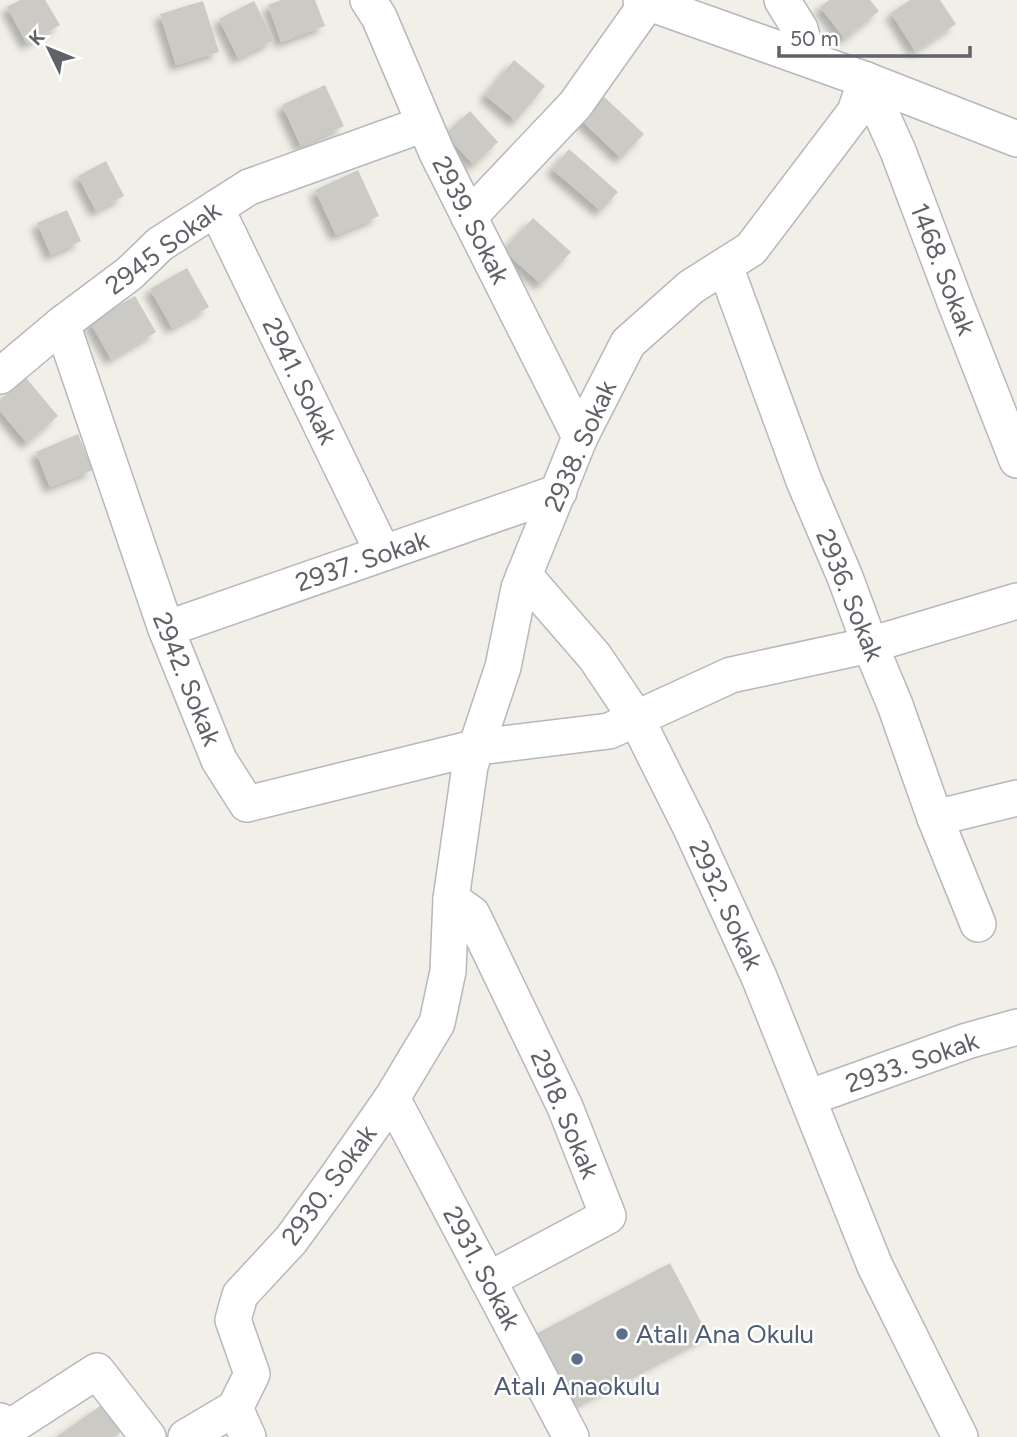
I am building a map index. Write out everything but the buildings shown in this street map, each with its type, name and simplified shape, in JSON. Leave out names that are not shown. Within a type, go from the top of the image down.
[{"type":"street","name":"2939. Sokak","points":[[368,0],[379,17],[437,153],[580,437]]},
{"type":"street","points":[[782,0],[800,29],[808,59]]},
{"type":"street","points":[[469,216],[575,106],[644,1],[866,80],[1017,139]]},
{"type":"street","name":"2938. Sokak","points":[[452,899],[470,766],[503,667],[519,588],[580,437],[628,343],[691,287],[751,249],[855,112],[866,80]]},
{"type":"street","name":"1468. Sokak","points":[[866,80],[898,151],[1017,460]]},
{"type":"street","name":"2945 Sokak","points":[[0,376],[62,324],[130,273],[160,244],[248,187],[424,124]]},
{"type":"street","name":"2941. Sokak","points":[[216,208],[383,554]]},
{"type":"street","name":"2936. Sokak","points":[[725,266],[804,481],[845,577],[935,818],[978,924]]},
{"type":"street","name":"2942. Sokak","points":[[62,324],[166,629],[219,760],[247,804],[478,747]]},
{"type":"street","name":"2937. Sokak","points":[[166,629],[559,492]]},
{"type":"street","name":"2932. Sokak","points":[[524,575],[595,657],[636,718],[691,828],[759,977],[875,1266],[960,1437]]},
{"type":"street","points":[[478,747],[609,731],[731,675],[870,645],[1017,601]]},
{"type":"street","points":[[935,818],[1017,799]]},
{"type":"street","name":"2930. Sokak","points":[[186,1437],[241,1422],[252,1374],[233,1320],[240,1295],[291,1240],[392,1098],[437,1023],[448,971],[452,899]]},
{"type":"street","name":"2918. Sokak","points":[[452,899],[472,914],[565,1107],[608,1216],[488,1280]]},
{"type":"street","name":"2933. Sokak","points":[[808,1098],[967,1041],[1017,1027]]},
{"type":"street","name":"2931. Sokak","points":[[392,1098],[571,1437]]},
{"type":"street","points":[[0,1421],[7,1429],[97,1371],[148,1437]]},
{"type":"place","name":"Atalı Ana Okulu","points":[[622,1334]]},
{"type":"place","name":"Atalı Anaokulu","points":[[577,1359]]}]
